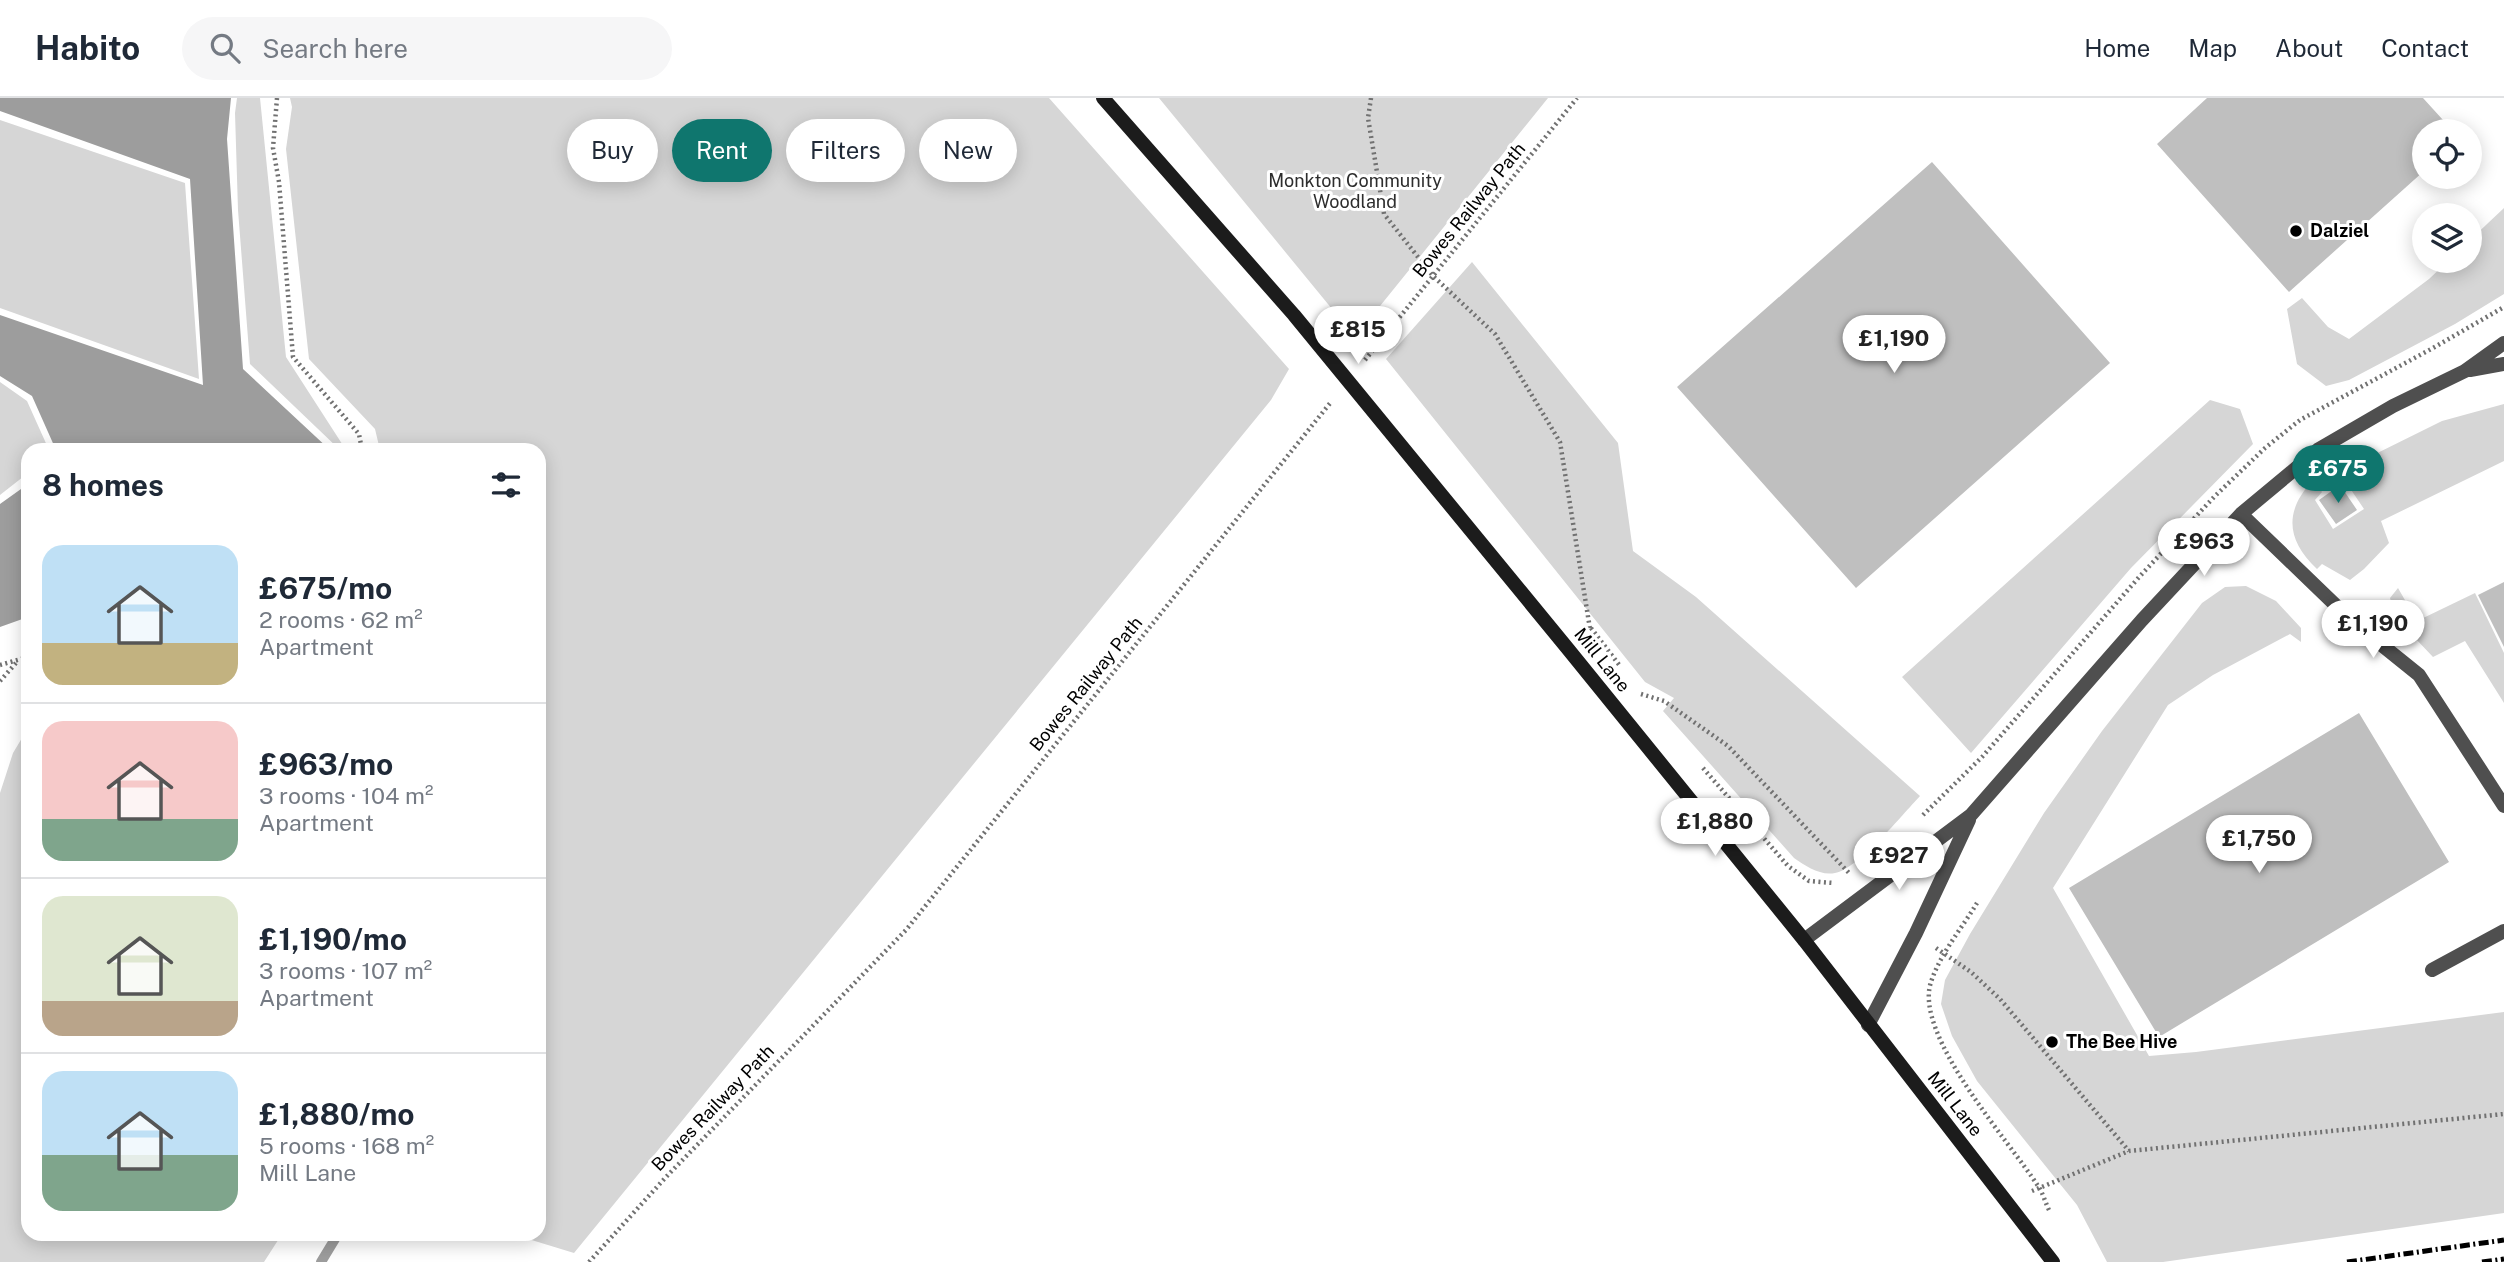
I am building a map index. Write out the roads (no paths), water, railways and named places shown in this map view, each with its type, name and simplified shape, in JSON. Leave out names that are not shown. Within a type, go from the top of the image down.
[{"type":"main road","name":"Mill Lane","points":[[1103,98],[1294,315],[1568,649],[1804,940],[2053,1262]]},
{"type":"street","points":[[1804,940],[1971,816],[2143,620],[2241,514],[2319,449],[2393,406],[2465,371],[2504,343]]},
{"type":"street","points":[[2465,371],[2504,364]]},
{"type":"street","points":[[2241,514],[2352,621],[2419,675],[2504,806]]},
{"type":"street","points":[[1868,1025],[1916,933],[1971,816]]},
{"type":"street","points":[[2432,970],[2504,931]]},
{"type":"waterway","points":[[321,1262],[334,1241]]},
{"type":"railway","points":[[2347,1262],[2504,1240]]},
{"type":"railway","points":[[2482,1262],[2504,1259]]},
{"type":"place","name":"Dalziel","points":[[2296,231]]},
{"type":"place","name":"The Bee Hive","points":[[2052,1042]]},
{"type":"park label","name":"Monkton Community Woodland","points":[[1355,191]]}]
